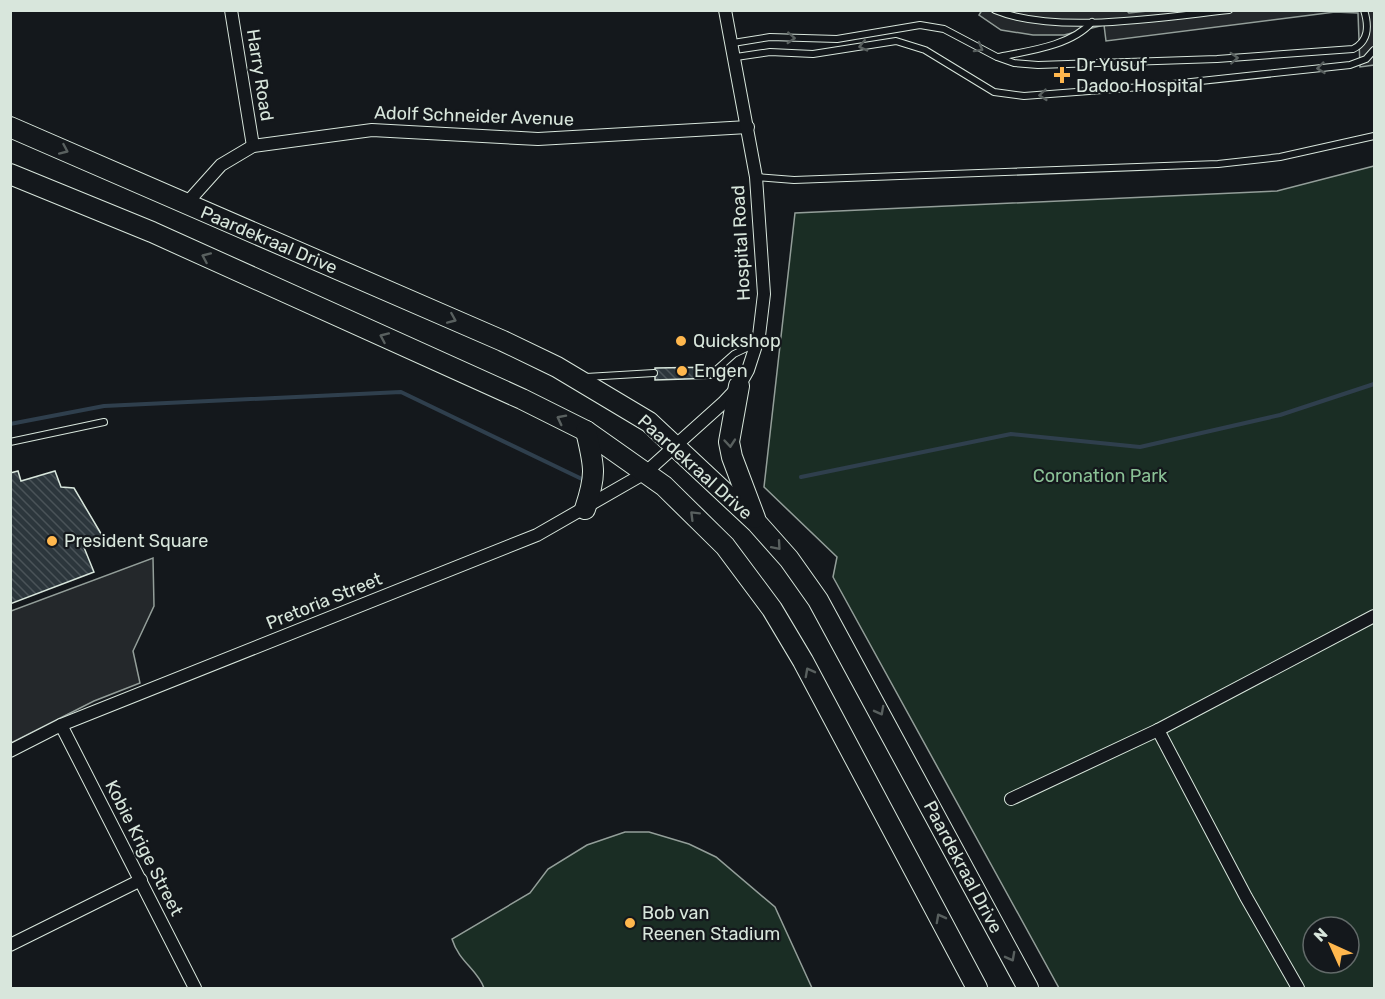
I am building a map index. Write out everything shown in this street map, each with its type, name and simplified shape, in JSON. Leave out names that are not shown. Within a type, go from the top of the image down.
[{"type":"main road","name":"Paardekraal Drive","points":[[10,127],[503,341],[576,378],[649,422],[757,523],[802,577],[837,630],[1028,988]]},
{"type":"main road","name":"Paardekraal Drive","points":[[10,174],[162,237],[522,399],[586,431],[670,491],[725,546],[772,609],[803,662],[977,988]]},
{"type":"main road","points":[[739,386],[729,442],[732,457],[757,523]]},
{"type":"main road","points":[[585,509],[595,476],[595,465],[586,431]]},
{"type":"street","name":"Harry Road","points":[[231,10],[253,146]]},
{"type":"street","name":"Hospital Road","points":[[645,473],[739,386],[757,343],[764,294],[756,177],[726,10]]},
{"type":"street","name":"Adolf Schneider Avenue","points":[[186,204],[221,165],[253,146],[372,130],[538,139],[748,127]]},
{"type":"street","name":"Pretoria Street","points":[[10,751],[61,725],[537,535],[645,473]]},
{"type":"street","points":[[1011,799],[1158,730],[1374,616]]},
{"type":"street","name":"Kobie Krige Street","points":[[61,725],[195,988]]},
{"type":"street","points":[[1158,730],[1246,897],[1298,988]]},
{"type":"street","points":[[10,945],[141,880]]},
{"type":"lane","points":[[995,10],[1030,21],[1092,22],[1229,10]]},
{"type":"lane","points":[[733,43],[770,37],[837,39],[920,25],[944,29],[997,57],[1014,63],[1078,64],[1350,50],[1361,44],[1367,33],[1364,10]]},
{"type":"lane","points":[[997,57],[1067,38],[1086,28],[1092,22]]},
{"type":"lane","points":[[736,57],[770,52],[813,54],[896,41],[925,50],[994,92],[1024,96],[1154,86],[1350,65],[1366,59],[1374,50]]},
{"type":"lane","points":[[756,177],[794,180],[1218,164],[1280,158],[1374,136]]},
{"type":"lane","points":[[716,370],[734,354],[757,343]]},
{"type":"lane","points":[[576,378],[628,373],[654,374]]},
{"type":"lane","points":[[10,442],[104,422]]},
{"type":"green space","name":"Coronation Park","points":[[1374,166],[1374,988],[1059,988],[833,577],[837,557],[764,487],[795,213],[1277,191]]},
{"type":"green space","name":"Bob van Reenen Stadium","points":[[625,832],[649,832],[689,844],[716,857],[775,907],[812,988],[484,988],[459,954],[452,939],[530,893],[548,869],[587,845]]},
{"type":"shaded area","points":[[982,10],[1126,10],[1129,13],[1157,10],[1374,11],[1374,65],[1360,67],[1358,13],[1335,12],[1106,41],[1104,25],[1064,35],[1033,35],[1001,30],[979,15]]},
{"type":"shaded area","points":[[153,558],[154,606],[133,651],[140,683],[94,701],[11,743],[11,611]]},
{"type":"building","points":[[716,367],[716,378],[655,380],[655,368]]},
{"type":"building","name":"President Square","points":[[18,471],[21,481],[55,471],[61,487],[74,488],[103,537],[83,545],[94,572],[10,604],[10,473]]},
{"type":"waterway","points":[[801,477],[1011,434],[1140,447],[1280,415],[1374,384]]},
{"type":"waterway","points":[[10,424],[104,406],[401,392],[584,480]]},
{"type":"place","name":"Dr Yusuf Dadoo Hospital","points":[[1062,75]]},
{"type":"place","name":"Quickshop","points":[[681,341]]},
{"type":"place","name":"Engen","points":[[682,371]]},
{"type":"place","name":"President Square","points":[[52,541]]},
{"type":"place","name":"Bob van Reenen Stadium","points":[[630,923]]}]
